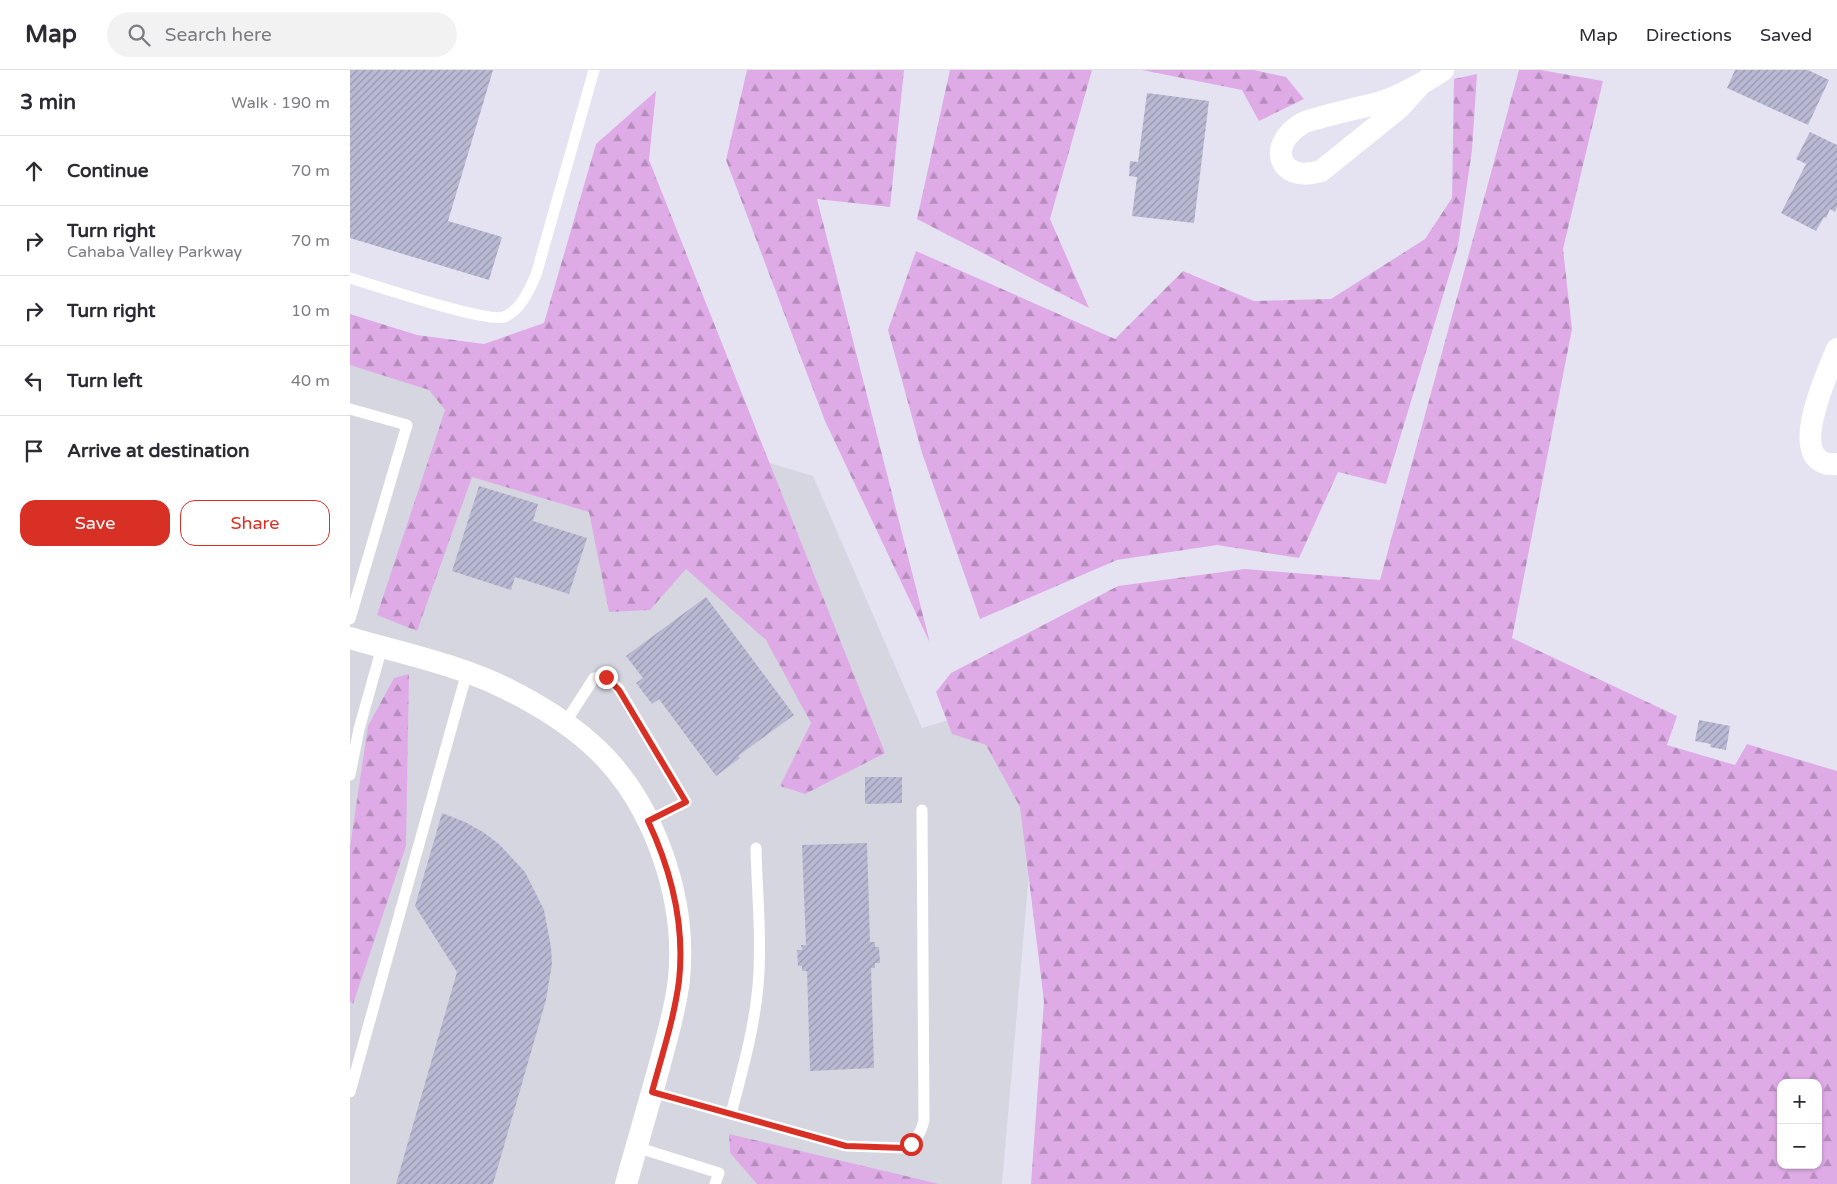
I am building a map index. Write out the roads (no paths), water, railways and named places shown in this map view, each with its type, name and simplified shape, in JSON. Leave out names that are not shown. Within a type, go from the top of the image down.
[{"type":"street","points":[[1433,75],[1377,127],[1321,170],[1311,174],[1301,174],[1287,167],[1280,157],[1281,147],[1287,136],[1304,122],[1379,102],[1433,75]]},
{"type":"street","points":[[1837,349],[1812,419],[1809,441],[1812,452],[1817,459],[1825,464],[1837,464]]},
{"type":"street","points":[[350,638],[467,672],[535,703],[565,723],[591,744],[614,768],[648,821],[661,849],[670,877],[679,940],[679,979],[673,1012],[626,1184]]},
{"type":"lane","points":[[350,278],[478,316],[503,317],[522,303],[536,275],[594,70]]},
{"type":"lane","points":[[350,408],[407,425],[350,619]]},
{"type":"lane","points":[[350,775],[358,729],[382,647]]},
{"type":"lane","points":[[350,1092],[467,672]]},
{"type":"lane","points":[[565,723],[594,678],[606,677],[619,690],[686,802],[648,821]]},
{"type":"lane","points":[[652,1092],[846,1146],[904,1148],[917,1139],[924,1120],[922,810]]},
{"type":"lane","points":[[730,1114],[749,1043],[758,986],[756,848]]},
{"type":"lane","points":[[636,1147],[718,1173],[715,1184]]}]
